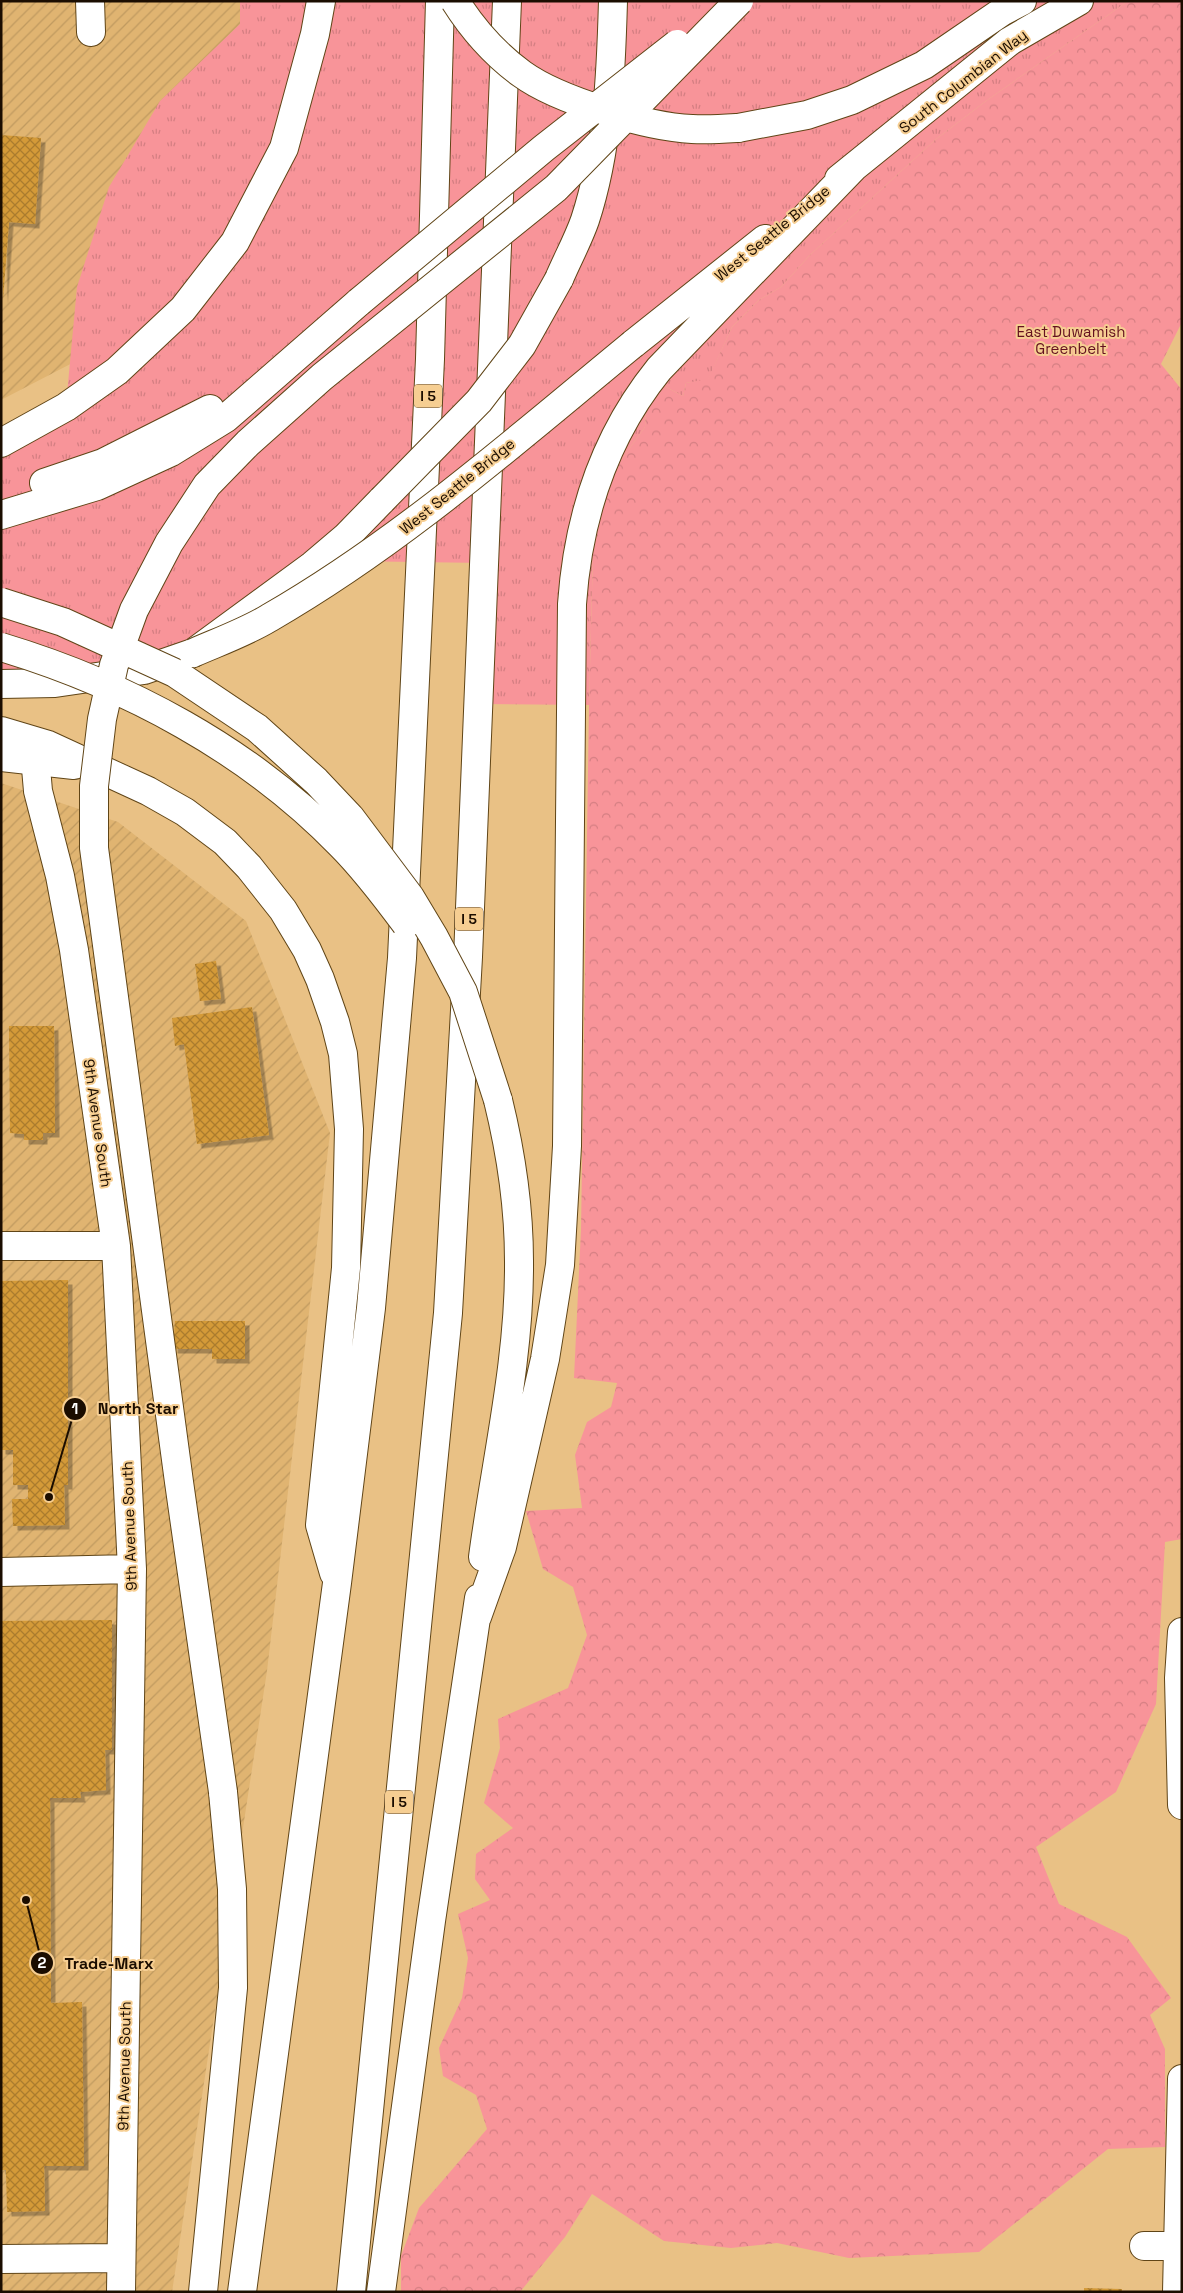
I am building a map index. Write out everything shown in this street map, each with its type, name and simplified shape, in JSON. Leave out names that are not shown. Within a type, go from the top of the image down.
[{"type":"main road","points":[[90,1],[91,32]]},
{"type":"main road","points":[[1,443],[66,407],[118,371],[183,309],[235,242],[284,148],[315,34],[321,1]]},
{"type":"main road","name":"I 5","points":[[242,2292],[337,1583],[371,1308],[402,958],[430,360],[440,1]]},
{"type":"main road","points":[[455,1],[468,22],[522,74],[565,98],[649,123],[691,129],[738,128],[807,115],[860,96],[924,65],[1003,11],[1022,1]]},
{"type":"main road","name":"I 5","points":[[351,2292],[448,1313],[468,957],[484,526],[507,1]]},
{"type":"main road","points":[[193,653],[313,565],[346,537],[478,402],[522,345],[559,279],[585,220],[602,150],[612,69],[613,1]]},
{"type":"main road","points":[[1,514],[97,486],[179,447],[226,418],[359,302],[544,148],[731,1]]},
{"type":"main road","points":[[203,2292],[233,1988],[232,1890],[223,1792],[94,848],[94,786],[102,719],[114,665],[134,610],[164,552],[207,486],[248,443],[322,377],[556,188],[739,1]]},
{"type":"main road","name":"South Columbian Way","points":[[853,168],[1010,41],[1079,1]]},
{"type":"main road","points":[[478,1617],[502,1547],[545,1359],[558,1288],[565,1205],[572,604],[574,569],[582,526],[600,470],[634,403],[659,369],[853,168]]},
{"type":"main road","name":"West Seattle Bridge","points":[[1,684],[55,683],[144,670],[193,653],[267,620],[331,581],[410,525],[853,168]]},
{"type":"main road","points":[[1,495],[103,463],[218,404],[359,302]]},
{"type":"main road","points":[[1,602],[63,622],[175,673],[258,728],[316,781],[360,830],[410,897],[434,937],[463,992],[498,1100],[511,1160],[517,1212],[518,1290],[512,1354],[487,1528],[478,1617],[441,1849],[381,2292]]},
{"type":"main road","points":[[1,647],[46,661],[107,685],[176,720],[246,764],[319,822],[380,889],[428,956],[466,1027],[498,1100]]},
{"type":"main road","points":[[1,731],[48,745],[148,790],[185,812],[225,842],[249,867],[283,910],[307,950],[320,979],[340,1038],[348,1110],[348,1217],[342,1305],[320,1526],[337,1583]]},
{"type":"main road","points":[[1,757],[105,770]]},
{"type":"main road","name":"9th Avenue South","points":[[36,768],[38,790],[60,876],[74,950],[116,1246],[132,1569],[121,2292]]},
{"type":"main road","points":[[1,1246],[116,1246]]},
{"type":"main road","points":[[1,1572],[132,1569]]},
{"type":"main road","points":[[1182,1632],[1179,1678],[1182,1805]]},
{"type":"main road","points":[[1177,2292],[1180,2246],[1182,2079]]},
{"type":"main road","points":[[1144,2246],[1180,2246]]},
{"type":"main road","points":[[1,2259],[121,2258]]},
{"type":"shaded area","points":[[1,1],[286,1],[111,343],[1,400]]},
{"type":"shaded area","points":[[1,783],[118,822],[246,921],[330,1133],[267,1671],[172,2292],[1,2292]]},
{"type":"green space","points":[[240,1],[1128,1],[986,101],[935,140],[810,255],[781,287],[759,300],[732,327],[708,380],[686,383],[683,396],[662,385],[646,409],[645,427],[619,463],[593,551],[589,705],[479,704],[485,563],[344,561],[179,648],[75,676],[1,680],[1,440],[66,405],[77,287],[109,187],[160,101],[240,24]]},
{"type":"green space","name":"East Duwamish Greenbelt","points":[[1128,1],[1182,1],[1182,322],[1161,364],[1182,390],[1182,1539],[1165,1542],[1156,1704],[1116,1792],[1036,1847],[1059,1904],[1127,1937],[1171,1998],[1150,2015],[1165,2049],[1165,2147],[1108,2149],[979,2252],[849,2258],[777,2243],[731,2248],[664,2241],[592,2194],[565,2237],[520,2292],[401,2292],[401,2256],[419,2208],[487,2129],[476,2095],[443,2076],[439,2048],[462,1998],[468,1958],[458,1914],[490,1900],[475,1879],[476,1854],[513,1828],[484,1803],[500,1748],[498,1719],[568,1688],[587,1635],[573,1587],[543,1569],[526,1511],[582,1508],[575,1455],[587,1422],[611,1407],[617,1383],[574,1378],[581,1229],[593,551],[603,496],[619,463],[645,427],[646,409],[662,385],[683,396],[686,383],[708,379],[732,327],[759,300],[781,287],[810,255],[935,140],[986,101]]},
{"type":"building","points":[[1,135],[41,138],[35,224],[9,222],[3,300]]},
{"type":"building","points":[[216,961],[221,999],[200,1001],[195,964]]},
{"type":"building","points":[[252,1007],[269,1135],[197,1144],[184,1044],[175,1046],[172,1018]]},
{"type":"building","points":[[9,1026],[54,1026],[55,1133],[43,1133],[43,1140],[24,1140],[24,1134],[10,1133]]},
{"type":"building","points":[[68,1280],[68,1485],[64,1485],[65,1525],[13,1526],[12,1499],[28,1499],[28,1485],[13,1485],[13,1450],[1,1450],[1,1281]]},
{"type":"building","points":[[175,1321],[245,1321],[245,1359],[212,1359],[212,1349],[173,1349]]},
{"type":"building","points":[[112,1620],[112,1750],[105,1750],[106,1790],[80,1792],[81,1798],[50,1798],[51,2003],[82,2002],[84,2166],[44,2166],[45,2211],[7,2212],[6,2170],[1,2170],[1,1621]]},
{"type":"building","points":[[1084,2288],[1122,2289],[1122,2292],[1084,2292]]},
{"type":"place","name":"North Star","points":[[49,1497]]},
{"type":"place","name":"Trade-Marx","points":[[26,1900]]}]
